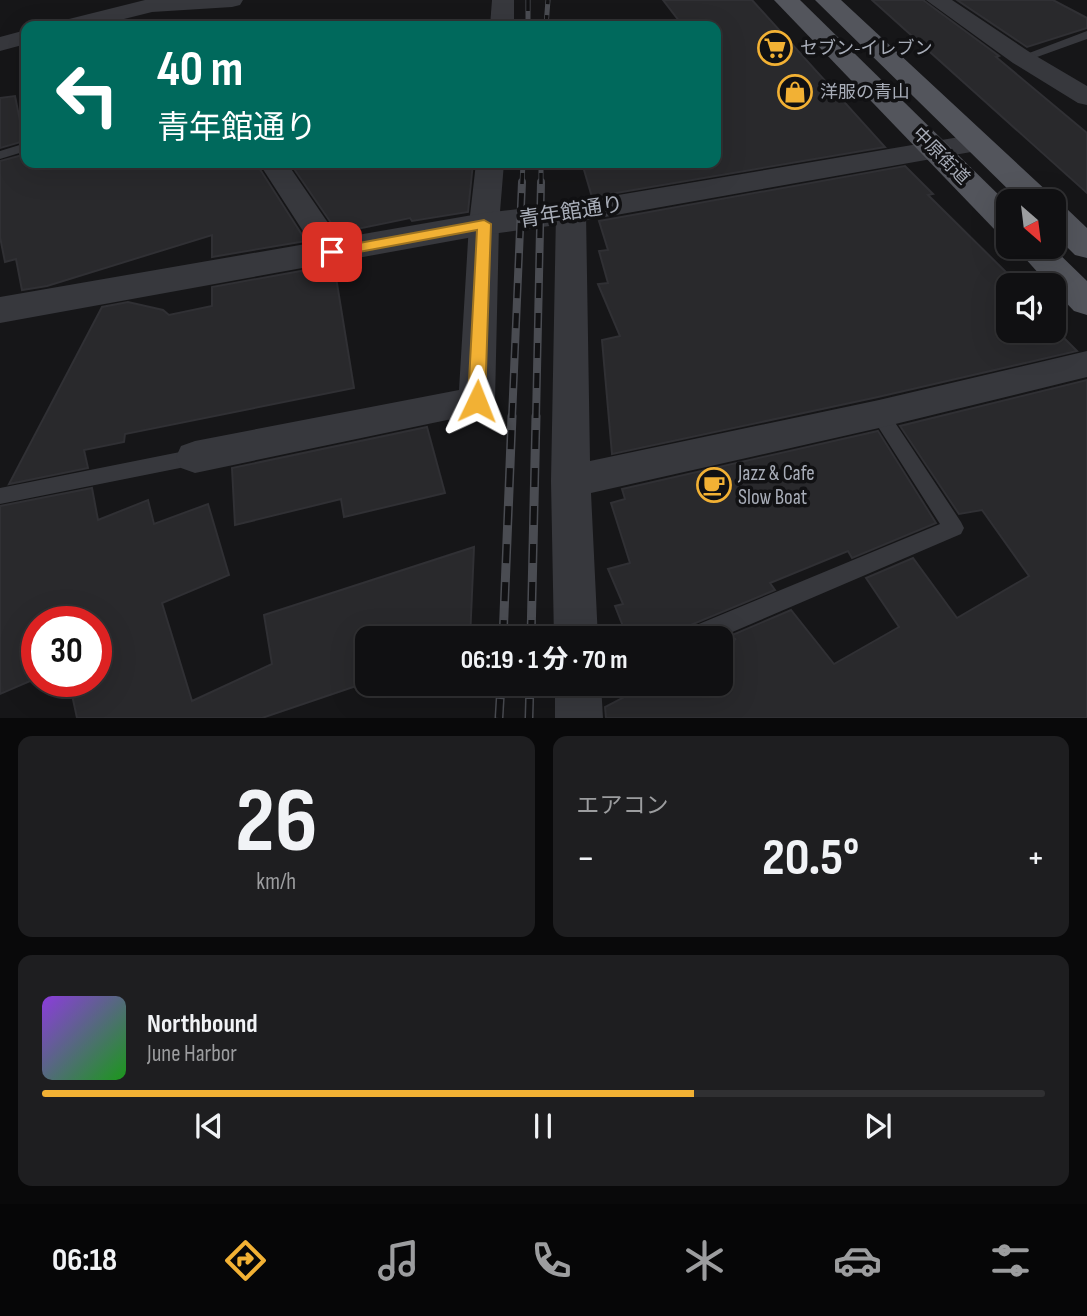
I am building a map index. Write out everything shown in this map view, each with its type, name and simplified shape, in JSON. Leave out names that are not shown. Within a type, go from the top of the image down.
[{"type":"main road","name":"中原街道","points":[[786,0],[996,211]]},
{"type":"main road","name":"中原街道","points":[[827,0],[1025,189]]},
{"type":"main road","points":[[1066,227],[1087,247]]},
{"type":"main road","points":[[1044,259],[1087,302]]},
{"type":"street","points":[[87,21],[150,3],[232,0]]},
{"type":"street","points":[[502,21],[503,0]]},
{"type":"street","points":[[937,0],[1022,58],[1087,97]]},
{"type":"street","points":[[150,3],[166,21]]},
{"type":"street","points":[[0,44],[21,38]]},
{"type":"street","name":"青年館通り","points":[[0,310],[484,224],[571,213],[977,143]]},
{"type":"street","points":[[276,168],[332,252]]},
{"type":"street","points":[[195,457],[477,401],[484,224],[490,168]]},
{"type":"street","points":[[571,213],[570,481],[576,626]]},
{"type":"street","points":[[570,481],[879,414],[1087,364]]},
{"type":"lane","points":[[1022,58],[1087,35]]},
{"type":"lane","points":[[0,155],[21,149]]},
{"type":"lane","points":[[721,626],[954,528],[879,414]]},
{"type":"lane","points":[[0,496],[195,457]]},
{"type":"building","points":[[663,0],[752,0],[885,147],[592,197],[583,168],[721,168],[721,21],[679,21]]},
{"type":"building","points":[[872,0],[923,0],[999,56],[996,57],[1087,133],[1087,193]]},
{"type":"building","points":[[957,0],[1053,0],[1087,18],[1087,28],[1027,47]]},
{"type":"building","points":[[15,96],[21,142],[0,148],[0,98]]},
{"type":"building","points":[[21,155],[21,168],[259,168],[306,241],[212,257],[212,235],[47,286],[22,290],[16,259],[5,262],[0,237],[0,161]]},
{"type":"building","points":[[905,166],[933,194],[928,195],[1007,273],[996,273],[996,343],[1066,343],[1066,340],[1077,351],[612,454],[602,340],[620,336],[598,284],[608,283],[599,251],[608,250],[599,221]]},
{"type":"building","points":[[293,168],[472,168],[468,212],[412,221],[410,218],[338,233]]},
{"type":"building","points":[[334,265],[354,388],[125,434],[124,442],[84,450],[88,468],[9,484],[102,307],[128,302],[163,310],[169,315],[212,306],[212,287]]},
{"type":"building","points":[[1087,380],[1087,718],[606,718],[605,707],[626,696],[733,696],[733,641],[736,639],[733,639],[733,635],[791,610],[834,664],[899,627],[866,578],[913,558],[957,618],[1029,576],[982,510],[959,514],[900,426]]},
{"type":"building","points":[[427,427],[445,493],[344,517],[341,499],[235,525],[232,468]]},
{"type":"building","points":[[878,431],[936,523],[852,558],[848,551],[770,583],[775,590],[688,626],[623,626],[615,606],[623,604],[608,569],[630,563],[611,503],[625,499],[622,489]]},
{"type":"building","points":[[92,488],[98,520],[148,500],[154,524],[208,504],[229,575],[162,603],[192,701],[272,664],[264,615],[474,547],[471,626],[355,626],[355,686],[262,718],[77,718],[72,697],[112,697],[112,606],[21,606],[21,685],[0,694],[0,506]]},
{"type":"railway","points":[[528,0],[528,21]]},
{"type":"railway","points":[[546,21],[548,0]]},
{"type":"railway","points":[[522,184],[523,168]]},
{"type":"railway","points":[[541,168],[541,182]]},
{"type":"railway","points":[[512,418],[522,182]]},
{"type":"railway","points":[[536,418],[541,182]]},
{"type":"railway","points":[[504,626],[512,416]]},
{"type":"railway","points":[[531,626],[536,416]]},
{"type":"railway","points":[[499,718],[500,696]]},
{"type":"railway","points":[[529,718],[530,696]]},
{"type":"place","name":"セブン-イレブン","points":[[775,48]]},
{"type":"place","name":"洋服の青山","points":[[795,92]]},
{"type":"place","name":"Jazz & Cafe Slow Boat","points":[[714,485]]},
{"type":"route","points":[[332,252],[484,224],[477,401]]}]
